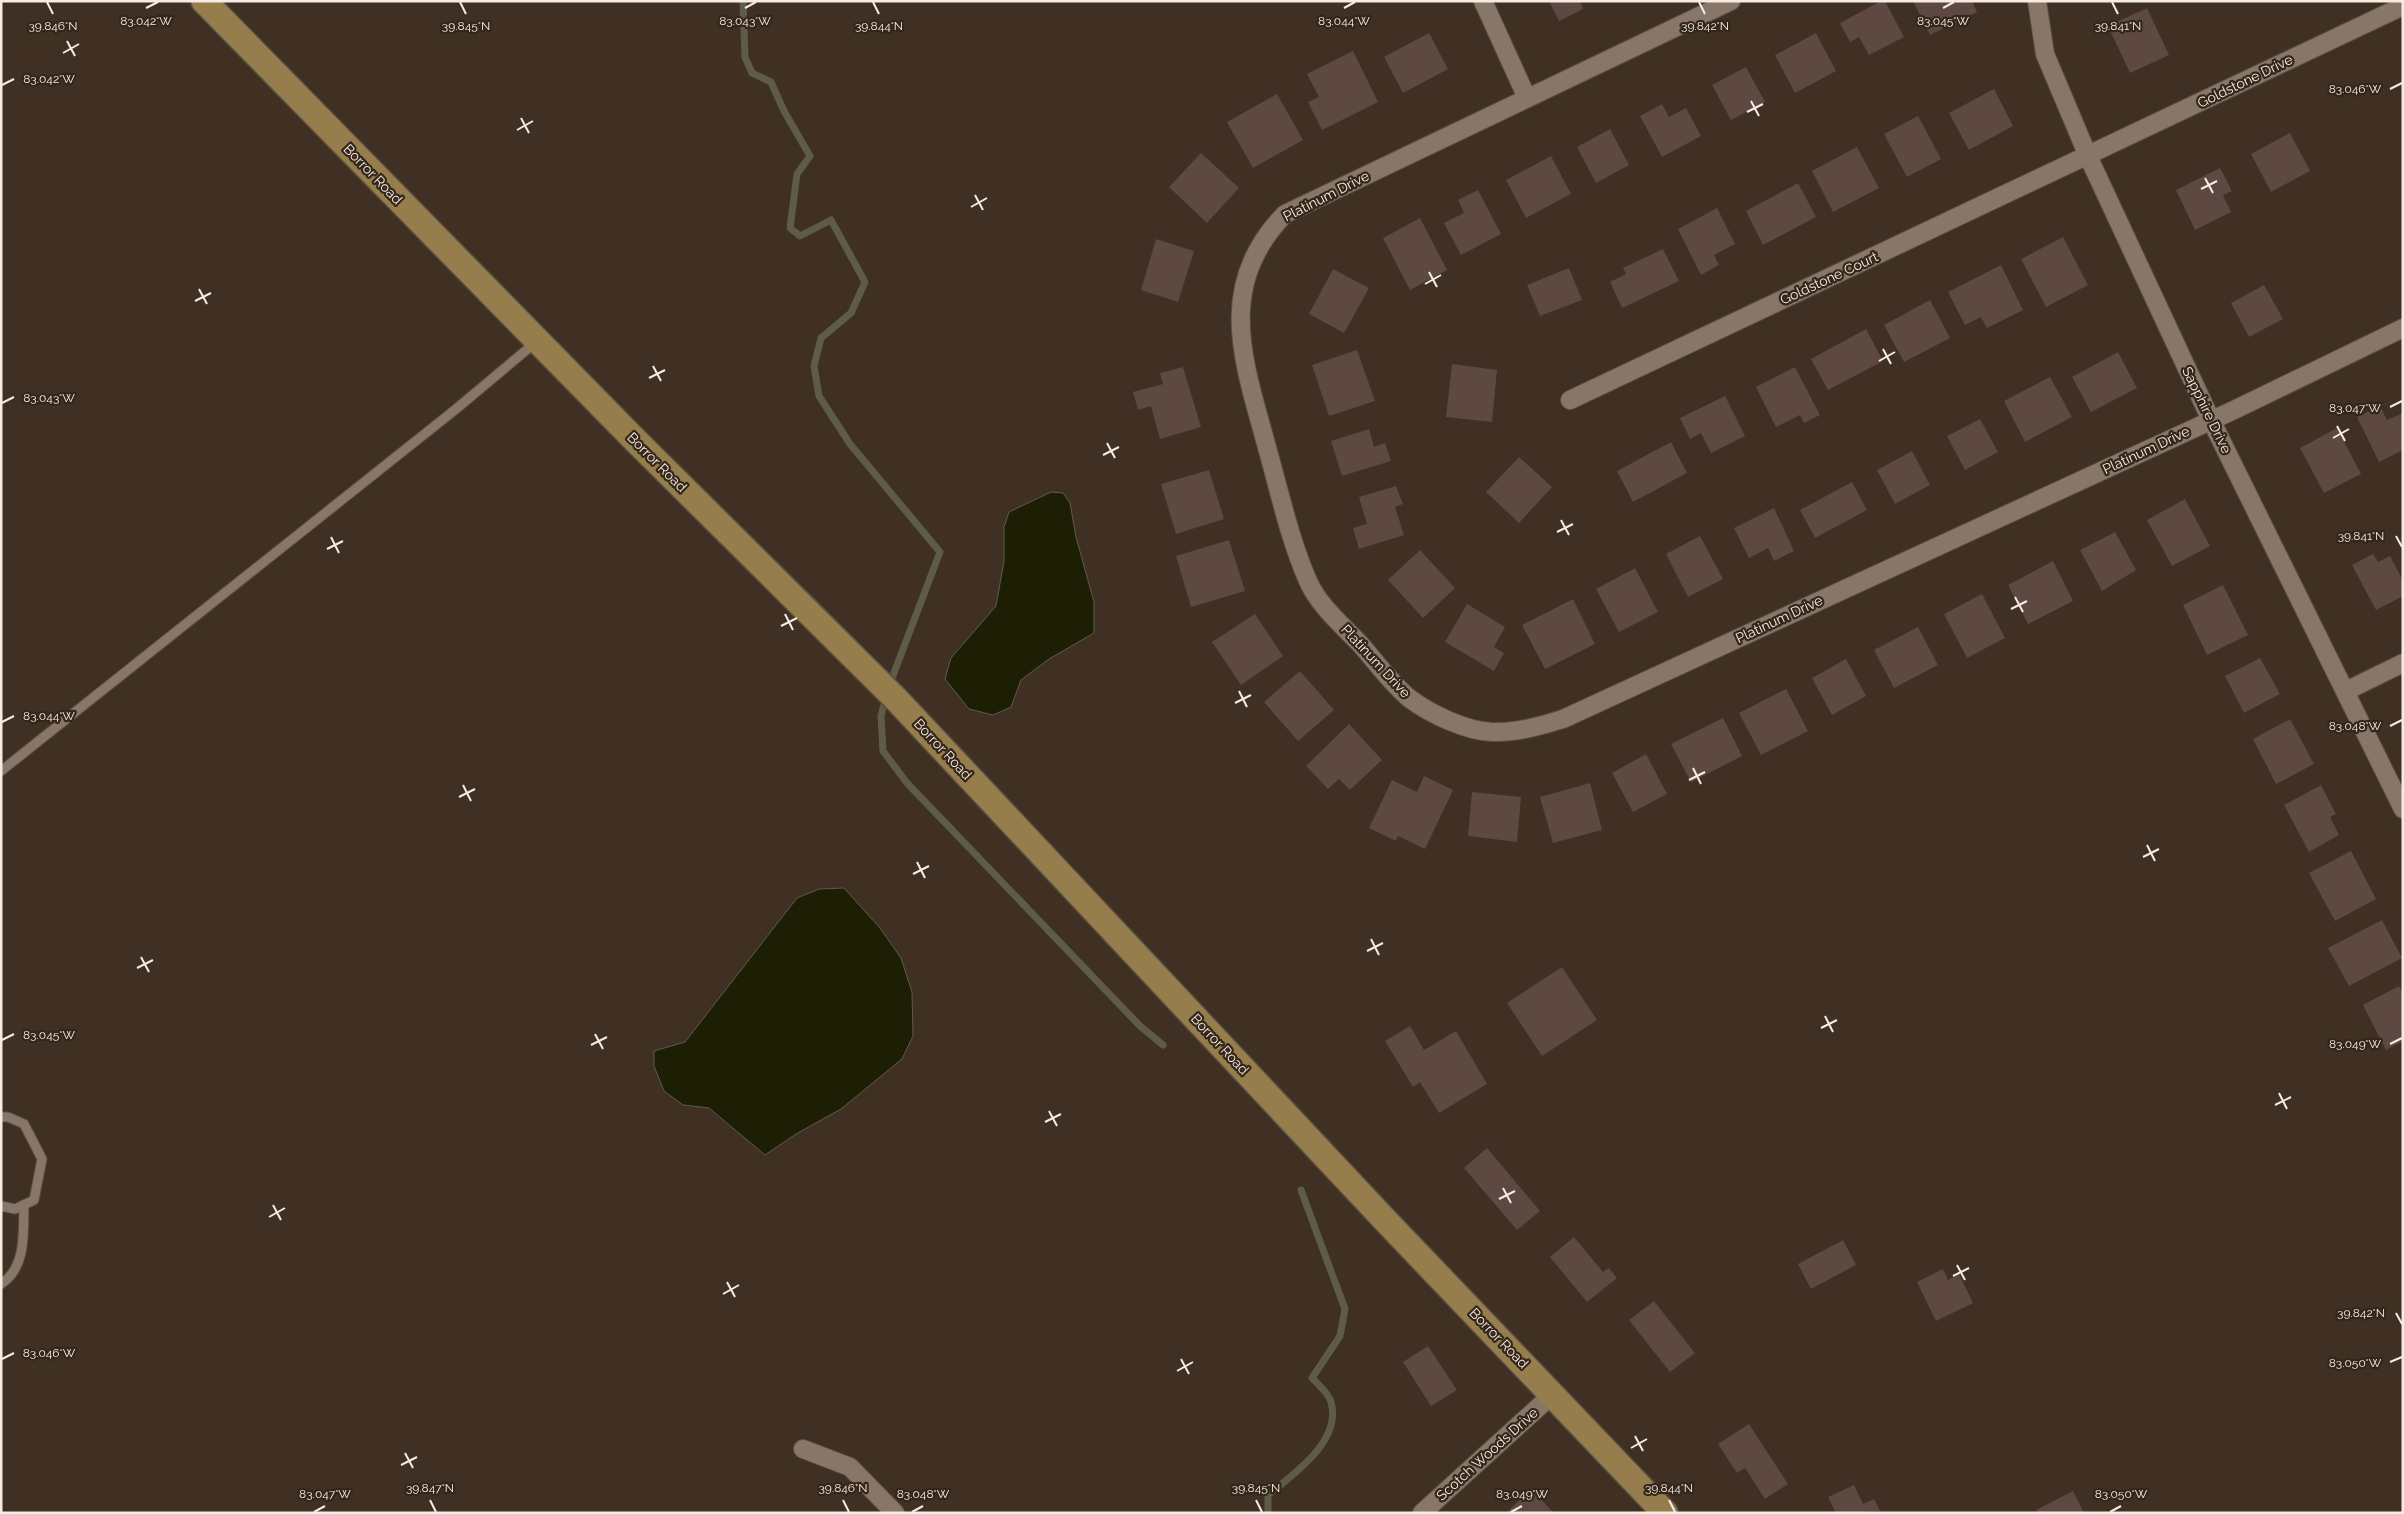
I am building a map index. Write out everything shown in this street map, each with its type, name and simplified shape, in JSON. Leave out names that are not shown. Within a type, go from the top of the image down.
[{"type":"street","name":"Borror Road","points":[[204,1],[634,439],[888,692],[1385,1220],[1665,1513]]},
{"type":"street","points":[[1483,1],[1527,98]]},
{"type":"street","name":"Platinum Drive","points":[[1730,1],[1285,214],[1263,241],[1248,268],[1242,290],[1240,322],[1248,376],[1278,486],[1308,582],[1322,603],[1409,697],[1444,719],[1492,732],[1532,729],[1563,719],[2211,420],[2403,328]]},
{"type":"street","name":"Sapphire Drive","points":[[2037,1],[2045,54],[2088,156],[2211,420],[2403,809]]},
{"type":"street","name":"Goldstone Drive","points":[[2088,156],[2403,6]]},
{"type":"street","name":"Goldstone Court","points":[[1570,400],[2088,156]]},
{"type":"street","points":[[2346,691],[2403,663]]},
{"type":"street","name":"Scotch Woods Drive","points":[[1427,1511],[1553,1394]]},
{"type":"street","points":[[803,1449],[850,1467],[895,1513]]},
{"type":"lane","points":[[1,771],[456,409],[538,341]]},
{"type":"lane","points":[[1,1117],[8,1117],[24,1124],[42,1159],[34,1200],[15,1209],[1,1206]]},
{"type":"lane","points":[[1,1284],[11,1278],[23,1251],[24,1205]]},
{"type":"shaded area","points":[[1051,492],[1063,493],[1070,503],[1076,537],[1094,602],[1094,633],[1049,659],[1021,680],[1011,707],[993,715],[969,709],[945,679],[951,658],[996,606],[1004,561],[1004,527],[1009,512]]},
{"type":"shaded area","points":[[844,888],[880,928],[901,958],[912,992],[913,1036],[902,1059],[841,1109],[796,1134],[765,1155],[709,1108],[683,1105],[664,1091],[654,1066],[654,1051],[685,1042],[797,898],[819,889]]},
{"type":"building","points":[[1549,1],[1580,1],[1583,9],[1559,21]]},
{"type":"building","points":[[1881,1],[1885,1],[1904,37],[1869,55],[1859,37],[1850,42],[1840,23]]},
{"type":"building","points":[[1913,1],[1972,1],[1977,12],[1930,35]]},
{"type":"building","points":[[2147,8],[2169,55],[2130,73],[2108,26]]},
{"type":"building","points":[[1429,33],[1448,69],[1403,93],[1384,57]]},
{"type":"building","points":[[1816,33],[1836,71],[1795,93],[1775,55]]},
{"type":"building","points":[[1353,51],[1378,102],[1322,130],[1308,102],[1319,97],[1307,74]]},
{"type":"building","points":[[1746,67],[1765,102],[1731,120],[1712,85]]},
{"type":"building","points":[[1994,89],[2013,126],[1969,150],[1949,113]]},
{"type":"building","points":[[1277,94],[1303,140],[1253,168],[1227,122]]},
{"type":"building","points":[[1662,104],[1669,117],[1686,108],[1701,136],[1662,157],[1640,116]]},
{"type":"building","points":[[1918,116],[1941,159],[1907,177],[1884,134]]},
{"type":"building","points":[[1610,129],[1629,165],[1596,183],[1577,147]]},
{"type":"building","points":[[2290,133],[2310,171],[2271,192],[2251,154]]},
{"type":"building","points":[[1857,147],[1879,188],[1833,212],[1812,171]]},
{"type":"building","points":[[1201,153],[1239,188],[1207,223],[1169,187]]},
{"type":"building","points":[[1551,156],[1571,194],[1526,218],[1506,180]]},
{"type":"building","points":[[2220,168],[2232,191],[2223,195],[2231,212],[2195,230],[2176,190]]},
{"type":"building","points":[[1798,183],[1816,217],[1763,245],[1746,211]]},
{"type":"building","points":[[1478,190],[1501,234],[1461,255],[1444,223],[1464,213],[1458,200]]},
{"type":"building","points":[[1717,208],[1735,244],[1714,255],[1719,265],[1701,275],[1678,229]]},
{"type":"building","points":[[1420,218],[1447,270],[1410,290],[1383,238]]},
{"type":"building","points":[[2063,237],[2088,285],[2046,307],[2021,259]]},
{"type":"building","points":[[1156,239],[1194,251],[1178,302],[1141,290]]},
{"type":"building","points":[[1663,249],[1679,281],[1622,308],[1610,282],[1626,274],[1623,268]]},
{"type":"building","points":[[2001,265],[2023,310],[1987,328],[1981,317],[1965,325],[1948,292]]},
{"type":"building","points":[[1569,268],[1582,300],[1540,316],[1527,285]]},
{"type":"building","points":[[1333,269],[1369,288],[1344,333],[1309,314]]},
{"type":"building","points":[[2264,285],[2283,319],[2249,337],[2231,303]]},
{"type":"building","points":[[1930,300],[1950,338],[1904,362],[1884,325]]},
{"type":"building","points":[[1866,329],[1883,361],[1828,390],[1811,359]]},
{"type":"building","points":[[1357,350],[1375,401],[1329,416],[1312,365]]},
{"type":"building","points":[[2118,352],[2137,388],[2091,412],[2072,377]]},
{"type":"building","points":[[1452,364],[1497,370],[1492,422],[1446,417]]},
{"type":"building","points":[[1183,367],[1201,427],[1160,439],[1151,406],[1138,410],[1133,392],[1163,384],[1160,373]]},
{"type":"building","points":[[1795,367],[1820,415],[1804,423],[1800,415],[1776,427],[1756,387]]},
{"type":"building","points":[[2050,377],[2072,417],[2025,442],[2004,401]]},
{"type":"building","points":[[1725,396],[1745,436],[1711,453],[1701,433],[1690,439],[1680,418]]},
{"type":"building","points":[[2380,406],[2387,420],[2403,413],[2403,450],[2379,462],[2357,417]]},
{"type":"building","points":[[1980,419],[1998,452],[1965,470],[1947,436]]},
{"type":"building","points":[[2337,428],[2361,474],[2324,493],[2300,448]]},
{"type":"building","points":[[1369,429],[1374,447],[1385,443],[1391,461],[1342,476],[1331,441]]},
{"type":"building","points":[[1671,442],[1687,473],[1633,502],[1617,471]]},
{"type":"building","points":[[1912,451],[1930,485],[1895,504],[1877,470]]},
{"type":"building","points":[[1519,457],[1552,487],[1519,523],[1486,492]]},
{"type":"building","points":[[1209,470],[1224,519],[1176,534],[1161,484]]},
{"type":"building","points":[[1852,482],[1867,510],[1815,538],[1800,510]]},
{"type":"building","points":[[1396,486],[1403,504],[1395,507],[1404,535],[1359,549],[1353,528],[1367,524],[1359,497]]},
{"type":"building","points":[[2185,499],[2210,546],[2172,566],[2147,520]]},
{"type":"building","points":[[1774,508],[1794,551],[1774,561],[1768,548],[1749,558],[1734,528]]},
{"type":"building","points":[[2115,532],[2136,570],[2102,591],[2080,550]]},
{"type":"building","points":[[1700,536],[1723,579],[1688,597],[1666,554]]},
{"type":"building","points":[[1229,540],[1245,591],[1191,607],[1176,556]]},
{"type":"building","points":[[1420,550],[1455,588],[1423,618],[1388,580]]},
{"type":"building","points":[[2373,554],[2378,562],[2390,556],[2403,581],[2403,596],[2376,610],[2352,565]]},
{"type":"building","points":[[2053,561],[2073,601],[2028,624],[2008,585]]},
{"type":"building","points":[[1635,568],[1658,612],[1619,632],[1596,589]]},
{"type":"building","points":[[2223,585],[2248,635],[2207,655],[2183,605]]},
{"type":"building","points":[[1982,594],[2005,638],[1967,658],[1944,614]]},
{"type":"building","points":[[1573,599],[1595,644],[1545,669],[1522,625]]},
{"type":"building","points":[[1467,604],[1505,627],[1494,647],[1504,653],[1494,671],[1445,642]]},
{"type":"building","points":[[1255,614],[1283,656],[1241,685],[1212,642]]},
{"type":"building","points":[[1918,627],[1938,665],[1894,688],[1874,650]]},
{"type":"building","points":[[2260,658],[2280,694],[2244,713],[2225,676]]},
{"type":"building","points":[[1846,659],[1866,696],[1832,715],[1812,678]]},
{"type":"building","points":[[1300,671],[1334,710],[1298,741],[1264,702]]},
{"type":"building","points":[[1786,689],[1808,731],[1761,755],[1739,713]]},
{"type":"building","points":[[1723,718],[1742,756],[1691,782],[1671,744]]},
{"type":"building","points":[[2290,719],[2314,764],[2276,784],[2253,739]]},
{"type":"building","points":[[1349,724],[1382,760],[1350,790],[1339,779],[1328,789],[1306,766]]},
{"type":"building","points":[[1646,754],[1667,794],[1633,812],[1612,773]]},
{"type":"building","points":[[1424,776],[1453,790],[1425,849],[1398,836],[1396,841],[1369,828],[1392,780],[1417,792]]},
{"type":"building","points":[[1590,783],[1602,830],[1553,843],[1540,797]]},
{"type":"building","points":[[2321,785],[2336,814],[2330,817],[2339,835],[2309,852],[2284,805]]},
{"type":"building","points":[[1472,792],[1521,797],[1517,842],[1468,836]]},
{"type":"building","points":[[2351,851],[2376,899],[2335,921],[2309,873]]},
{"type":"building","points":[[2382,920],[2402,958],[2349,986],[2328,948]]},
{"type":"building","points":[[1562,967],[1597,1020],[1542,1056],[1507,1003]]},
{"type":"building","points":[[2399,986],[2403,994],[2403,1041],[2386,1050],[2363,1005]]},
{"type":"building","points":[[1410,1026],[1424,1050],[1456,1031],[1487,1084],[1439,1113],[1420,1082],[1413,1087],[1385,1041]]},
{"type":"building","points":[[1487,1148],[1540,1211],[1517,1230],[1464,1168]]},
{"type":"building","points":[[1574,1237],[1603,1272],[1609,1268],[1617,1278],[1587,1302],[1550,1257]]},
{"type":"building","points":[[1843,1240],[1856,1265],[1811,1289],[1798,1264]]},
{"type":"building","points":[[1943,1269],[1948,1280],[1959,1274],[1973,1303],[1936,1321],[1917,1282]]},
{"type":"building","points":[[1654,1301],[1695,1353],[1670,1372],[1629,1320]]},
{"type":"building","points":[[1428,1346],[1457,1390],[1431,1406],[1403,1362]]},
{"type":"building","points":[[1749,1424],[1788,1484],[1765,1499],[1745,1468],[1737,1473],[1718,1444]]},
{"type":"building","points":[[1854,1485],[1863,1504],[1874,1499],[1880,1511],[1836,1513],[1828,1497]]},
{"type":"building","points":[[1531,1489],[1554,1513],[1506,1513]]},
{"type":"building","points":[[2073,1491],[2084,1513],[2038,1513],[2036,1510]]},
{"type":"waterway","points":[[743,1],[745,57],[752,73],[771,82],[784,111],[810,156],[797,174],[790,228],[800,236],[831,220],[865,282],[851,313],[821,338],[814,366],[819,396],[850,444],[940,552],[889,686]]},
{"type":"waterway","points":[[886,696],[881,716],[883,751],[907,783],[1140,1026],[1163,1045]]},
{"type":"waterway","points":[[1268,1513],[1268,1495],[1291,1477],[1314,1455],[1330,1430],[1333,1416],[1330,1399],[1326,1392],[1312,1378],[1340,1336],[1345,1309],[1301,1190]]}]
